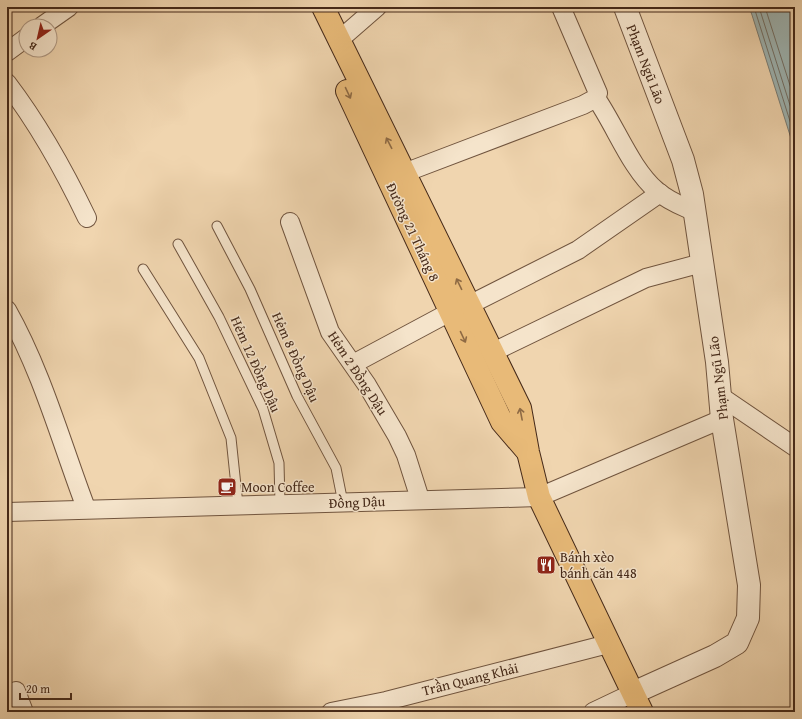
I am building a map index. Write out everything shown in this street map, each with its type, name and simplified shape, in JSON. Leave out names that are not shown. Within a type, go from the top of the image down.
[{"type":"main road","name":"Đường 21 Tháng 8","points":[[308,7],[460,309],[493,352],[520,408],[538,497],[637,702]]},
{"type":"main road","name":"Đường 21 Tháng 8","points":[[322,7],[404,173],[460,309],[502,422],[528,452]]},
{"type":"street","points":[[53,18],[69,7]]},
{"type":"street","points":[[338,41],[377,7]]},
{"type":"street","points":[[404,173],[583,105],[596,98],[598,93],[561,7]]},
{"type":"street","name":"Phạm Ngũ Lão","points":[[625,7],[683,160],[695,212],[722,419],[749,585],[748,618],[737,643],[637,702]]},
{"type":"street","points":[[7,52],[18,44]]},
{"type":"street","points":[[7,83],[31,115],[55,156],[87,218]]},
{"type":"street","points":[[596,98],[629,154],[647,180],[672,202],[695,212]]},
{"type":"street","points":[[353,364],[578,250],[660,193]]},
{"type":"street","name":"Hẻm 2 Đồng Dậu","points":[[290,222],[330,332],[353,364],[397,436],[406,455],[420,499]]},
{"type":"street","points":[[493,352],[646,278],[702,263]]},
{"type":"street","points":[[7,310],[25,343],[54,416],[86,508]]},
{"type":"street","points":[[720,396],[795,447]]},
{"type":"street","points":[[538,497],[722,419]]},
{"type":"street","name":"Đồng Dậu","points":[[7,512],[86,508],[126,510],[238,504],[342,503],[420,499],[538,497]]},
{"type":"street","name":"Trần Quang Khải","points":[[331,712],[389,706],[608,644]]},
{"type":"street","points":[[16,691],[24,712]]},
{"type":"street","points":[[593,712],[637,702]]},
{"type":"lane","name":"Hẻm 8 Đồng Dậu","points":[[217,226],[250,289],[297,396],[336,468],[342,503]]},
{"type":"lane","name":"Hẻm 12 Đồng Dậu","points":[[178,244],[219,316],[263,409],[279,462],[280,503]]},
{"type":"lane","points":[[143,269],[199,358],[231,438],[238,504]]},
{"type":"water","points":[[749,7],[795,7],[795,151],[752,15]]},
{"type":"place","name":"Moon Coffee","points":[[227,487]]},
{"type":"place","name":"Bánh xèo bánh căn 448","points":[[546,565]]}]
